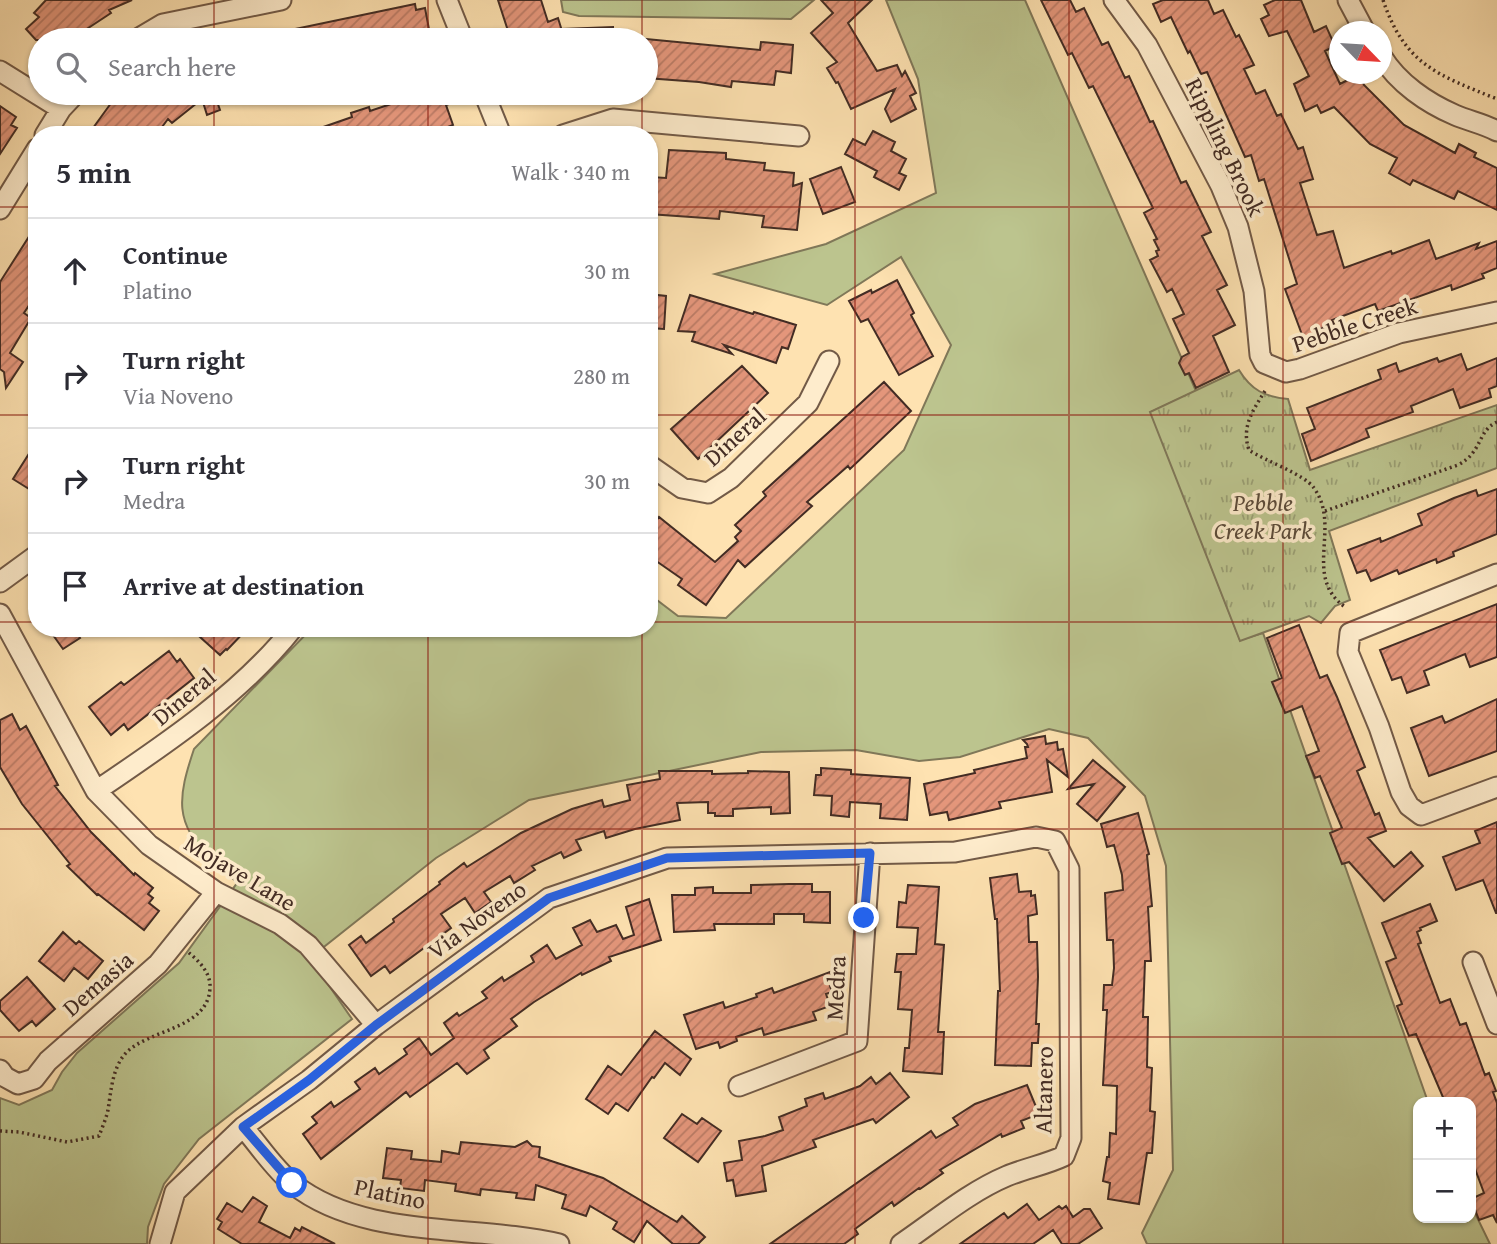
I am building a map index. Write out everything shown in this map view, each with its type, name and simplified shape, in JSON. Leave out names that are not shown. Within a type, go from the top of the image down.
[{"type":"street","points":[[156,28],[163,24],[281,0]]},
{"type":"street","points":[[447,0],[458,28]]},
{"type":"street","name":"Rippling Brook","points":[[1114,0],[1147,45],[1221,187],[1238,227],[1254,291],[1260,355],[1270,367]]},
{"type":"street","points":[[1349,0],[1360,21]]},
{"type":"street","points":[[1392,70],[1417,94],[1453,114],[1497,131]]},
{"type":"street","points":[[0,71],[28,88]]},
{"type":"street","points":[[55,105],[61,109]]},
{"type":"street","points":[[51,126],[65,105]]},
{"type":"street","points":[[489,105],[497,126]]},
{"type":"street","points":[[591,126],[613,119],[799,136]]},
{"type":"street","points":[[0,209],[28,164]]},
{"type":"street","name":"Pebble Creek","points":[[1270,367],[1286,372],[1300,369],[1399,333],[1497,312]]},
{"type":"street","name":"Dineral","points":[[658,471],[682,488],[708,493],[731,478],[808,403],[829,360]]},
{"type":"street","points":[[0,582],[28,562]]},
{"type":"street","points":[[1497,574],[1350,633],[1348,652],[1379,727],[1401,792],[1409,806],[1421,815],[1497,787]]},
{"type":"street","name":"Mojave Lane","points":[[0,614],[96,791],[149,845],[216,892],[280,924],[308,945],[376,1025]]},
{"type":"street","name":"Dineral","points":[[96,791],[173,739],[273,654],[286,637]]},
{"type":"street","name":"Via Noveno","points":[[160,1244],[175,1192],[243,1127],[549,898],[667,858],[955,852],[1036,837],[1055,841]]},
{"type":"street","name":"Altanero","points":[[901,1244],[979,1190],[1008,1175],[1064,1156],[1070,1138],[1069,869],[1055,841]]},
{"type":"street","name":"Medra","points":[[739,1086],[857,1041],[870,853]]},
{"type":"street","name":"Demasia","points":[[0,1070],[5,1077],[18,1084],[34,1079],[48,1061],[158,964],[216,892]]},
{"type":"street","points":[[1473,962],[1497,1024]]},
{"type":"street","name":"Platino","points":[[243,1127],[292,1183],[330,1205],[366,1218],[408,1226],[525,1236],[559,1244]]},
{"type":"path","points":[[1383,0],[1399,37],[1419,61],[1458,83],[1497,99]]},
{"type":"path","points":[[1265,391],[1253,410],[1246,429],[1249,450],[1313,487],[1325,512],[1324,578],[1333,598],[1345,607]]},
{"type":"path","points":[[1325,512],[1458,465],[1479,448],[1483,433],[1497,422]]},
{"type":"path","points":[[0,1131],[67,1142],[99,1136],[107,1112],[110,1088],[122,1057],[132,1047],[170,1031],[196,1014],[210,996],[211,982],[199,961],[176,943]]},
{"type":"green space","points":[[561,0],[814,0],[791,19],[579,16],[563,12]]},
{"type":"green space","points":[[886,0],[1025,0],[1196,391],[1151,412],[1240,640],[1263,633],[1426,1097],[1413,1097],[1413,1223],[1476,1223],[1476,1215],[1490,1244],[1147,1244],[1142,1233],[1173,1170],[1166,866],[1145,796],[1088,738],[1049,729],[960,757],[919,761],[856,750],[761,752],[529,800],[436,858],[310,958],[352,1019],[199,1139],[164,1184],[148,1227],[147,1244],[0,1244],[0,1098],[19,1105],[52,1090],[77,1053],[179,963],[237,883],[199,847],[185,822],[182,796],[194,749],[303,637],[658,637],[658,601],[678,616],[726,618],[904,450],[951,345],[901,257],[827,305],[715,274],[826,244],[936,193],[918,79]]},
{"type":"green space","name":"Pebble Creek Park","points":[[1239,370],[1248,383],[1259,391],[1288,399],[1310,470],[1497,405],[1497,468],[1329,531],[1350,600],[1335,606],[1321,623],[1309,616],[1240,641],[1150,412]]},
{"type":"building","points":[[46,0],[132,0],[109,10],[111,13],[88,28],[28,28],[28,31],[26,29],[39,17],[34,13]]},
{"type":"building","points":[[498,0],[541,0],[548,22],[558,18],[561,28],[507,28]]},
{"type":"building","points":[[821,0],[872,0],[848,23],[877,71],[897,65],[902,76],[905,71],[916,93],[910,96],[916,109],[891,122],[885,109],[895,89],[851,109],[838,82],[836,83],[827,68],[837,62],[811,33],[833,13]]},
{"type":"building","points":[[1041,0],[1070,0],[1076,12],[1084,8],[1102,45],[1108,42],[1125,78],[1129,76],[1181,183],[1186,181],[1211,232],[1202,236],[1227,285],[1217,290],[1235,325],[1213,336],[1229,372],[1196,388],[1189,373],[1185,375],[1179,363],[1182,357],[1189,353],[1173,319],[1184,314],[1172,289],[1167,292],[1150,260],[1158,256],[1156,251],[1159,250],[1154,240],[1157,239],[1144,213],[1153,208],[1093,86],[1089,88],[1072,53],[1068,55]]},
{"type":"building","points":[[1163,0],[1208,0],[1214,14],[1223,10],[1254,65],[1244,69],[1256,94],[1265,90],[1277,116],[1281,114],[1298,149],[1303,147],[1313,179],[1300,183],[1317,235],[1333,231],[1344,268],[1429,240],[1436,259],[1479,243],[1476,249],[1497,241],[1497,268],[1482,274],[1484,278],[1452,290],[1451,285],[1378,311],[1375,304],[1332,320],[1334,324],[1320,329],[1322,334],[1304,340],[1285,289],[1297,284],[1264,179],[1259,181],[1251,155],[1245,157],[1207,72],[1201,74],[1171,17],[1161,22],[1153,4]]},
{"type":"building","points":[[1275,0],[1301,0],[1314,32],[1326,26],[1329,33],[1329,49],[1325,51],[1329,60],[1329,84],[1364,84],[1404,125],[1455,153],[1459,144],[1476,153],[1474,157],[1497,168],[1497,210],[1458,191],[1454,199],[1413,180],[1410,185],[1389,173],[1397,158],[1370,144],[1334,107],[1321,113],[1317,105],[1305,111],[1294,84],[1309,76],[1287,31],[1269,36],[1261,19],[1269,15],[1264,5]]},
{"type":"building","points":[[415,4],[416,10],[425,8],[429,28],[300,28]]},
{"type":"building","points":[[658,40],[760,50],[761,42],[793,45],[791,73],[776,71],[774,85],[732,81],[731,87],[658,79]]},
{"type":"building","points":[[110,105],[194,105],[172,123],[168,119],[163,126],[94,126]]},
{"type":"building","points":[[204,105],[218,105],[220,110],[207,115]]},
{"type":"building","points":[[388,105],[446,105],[453,125],[326,126],[352,117],[351,113],[369,107],[370,111]]},
{"type":"building","points":[[0,106],[16,117],[11,125],[17,128],[0,154]]},
{"type":"building","points":[[873,131],[895,142],[891,151],[906,159],[899,173],[906,176],[899,190],[874,177],[877,171],[845,154],[853,139],[865,145]]},
{"type":"building","points":[[669,150],[726,153],[726,159],[765,163],[764,170],[794,173],[793,186],[802,183],[797,230],[762,227],[764,216],[720,211],[719,219],[658,215],[658,177],[666,178]]},
{"type":"building","points":[[841,167],[855,202],[823,214],[810,179]]},
{"type":"building","points":[[28,238],[28,307],[24,313],[28,316],[28,323],[10,353],[23,362],[6,388],[4,372],[0,369],[0,282]]},
{"type":"building","points":[[897,280],[914,313],[911,315],[933,356],[899,375],[868,319],[861,322],[849,301]]},
{"type":"building","points":[[658,295],[666,296],[664,329],[658,329]]},
{"type":"building","points":[[690,295],[796,325],[788,349],[782,347],[776,363],[724,345],[732,354],[692,341],[695,332],[678,331]]},
{"type":"building","points":[[1461,354],[1467,370],[1497,358],[1497,386],[1489,389],[1491,397],[1460,408],[1453,389],[1411,406],[1413,412],[1366,429],[1369,437],[1311,461],[1302,434],[1315,429],[1307,408],[1381,379],[1378,370],[1396,363],[1399,372],[1437,358],[1439,362]]},
{"type":"building","points":[[742,366],[768,393],[698,459],[671,429]]},
{"type":"building","points":[[884,382],[911,411],[850,469],[848,466],[807,502],[812,506],[745,567],[738,560],[706,605],[678,585],[682,579],[658,562],[658,518],[715,562],[738,541],[735,537],[741,531],[735,525],[766,496],[763,492]]},
{"type":"building","points":[[28,455],[28,488],[13,479]]},
{"type":"building","points":[[1497,489],[1497,534],[1453,552],[1454,556],[1437,563],[1436,559],[1399,574],[1397,570],[1371,581],[1366,570],[1357,573],[1348,550],[1380,538],[1381,542],[1422,525],[1418,514],[1454,498],[1476,490],[1478,496]]},
{"type":"building","points":[[1497,604],[1497,657],[1470,667],[1465,654],[1424,671],[1429,685],[1407,693],[1401,677],[1392,680],[1380,650]]},
{"type":"building","points":[[1299,625],[1320,678],[1327,675],[1337,697],[1365,767],[1357,771],[1375,815],[1379,813],[1386,831],[1368,838],[1394,867],[1411,852],[1423,866],[1384,901],[1349,862],[1342,864],[1330,833],[1342,828],[1320,776],[1315,778],[1306,756],[1319,751],[1302,706],[1285,713],[1272,682],[1282,678],[1267,638]]},
{"type":"building","points":[[54,637],[80,638],[63,649]]},
{"type":"building","points":[[200,637],[239,637],[220,655]]},
{"type":"building","points":[[169,651],[177,662],[180,659],[194,678],[128,730],[124,724],[111,735],[89,707],[121,682],[124,685]]},
{"type":"building","points":[[1497,699],[1497,751],[1429,776],[1411,728],[1442,716],[1445,723]]},
{"type":"building","points":[[12,714],[20,730],[26,726],[58,785],[55,786],[91,832],[134,875],[135,873],[153,888],[148,894],[153,898],[149,903],[159,911],[144,930],[97,895],[67,866],[70,864],[22,804],[0,767],[0,720]]},
{"type":"building","points":[[1045,736],[1046,744],[1057,742],[1058,750],[1063,749],[1068,777],[1047,760],[1052,792],[999,802],[1001,808],[949,820],[947,812],[930,815],[924,784],[1027,758],[1025,747],[1028,747],[1023,740]]},
{"type":"building","points":[[1093,760],[1125,787],[1097,821],[1077,804],[1094,784],[1068,789]]},
{"type":"building","points":[[821,768],[851,770],[851,774],[910,778],[907,820],[880,818],[881,804],[850,802],[849,817],[831,815],[832,796],[814,795],[816,775],[821,775]]},
{"type":"building","points":[[659,771],[712,771],[712,774],[789,772],[790,813],[771,814],[771,807],[733,809],[733,816],[715,816],[715,813],[708,813],[708,802],[677,803],[680,820],[606,838],[604,831],[576,840],[581,850],[564,858],[561,852],[532,866],[535,870],[514,883],[510,876],[484,892],[491,902],[475,913],[465,898],[441,914],[451,928],[390,973],[385,966],[371,976],[349,945],[361,936],[366,943],[464,863],[467,867],[521,833],[572,809],[602,800],[604,807],[630,800],[627,785],[660,779]]},
{"type":"building","points":[[1138,813],[1149,854],[1152,906],[1148,907],[1151,961],[1145,961],[1143,1017],[1148,1017],[1147,1067],[1152,1068],[1150,1111],[1155,1112],[1152,1153],[1147,1153],[1139,1204],[1108,1199],[1110,1183],[1103,1181],[1109,1157],[1110,1133],[1116,1134],[1117,1086],[1103,1085],[1107,1010],[1103,1010],[1104,985],[1112,985],[1114,968],[1113,940],[1107,940],[1105,893],[1123,890],[1114,845],[1107,847],[1101,824]]},
{"type":"building","points":[[1497,822],[1496,913],[1483,880],[1456,890],[1443,857],[1480,843],[1475,831]]},
{"type":"building","points":[[1017,874],[1019,892],[1031,891],[1031,896],[1035,895],[1037,914],[1028,916],[1029,942],[1037,942],[1036,1024],[1039,1024],[1038,1043],[1032,1043],[1031,1066],[995,1065],[1000,991],[997,919],[990,878]]},
{"type":"building","points":[[812,884],[812,892],[830,892],[830,923],[804,922],[804,914],[774,914],[774,924],[714,924],[715,930],[674,932],[672,895],[695,895],[695,888],[713,887],[713,893],[751,893],[751,885]]},
{"type":"building","points":[[908,885],[939,887],[935,944],[944,945],[938,1032],[944,1032],[942,1074],[903,1071],[905,1048],[909,1048],[912,1010],[898,1009],[901,972],[895,972],[897,954],[916,954],[918,928],[897,927],[899,902],[906,903]]},
{"type":"building","points":[[649,899],[661,940],[609,957],[611,961],[582,975],[581,973],[534,1002],[511,1019],[517,1026],[484,1050],[489,1058],[467,1074],[457,1063],[410,1097],[406,1092],[321,1159],[303,1134],[317,1123],[312,1117],[331,1102],[334,1107],[360,1089],[355,1082],[375,1068],[379,1074],[407,1054],[404,1049],[419,1038],[431,1055],[454,1038],[444,1023],[457,1013],[459,1016],[487,998],[482,992],[502,977],[504,981],[534,962],[531,956],[547,945],[556,959],[582,945],[573,928],[590,920],[597,932],[616,925],[623,939],[634,935],[626,907]]},
{"type":"building","points":[[1430,904],[1437,921],[1420,928],[1417,932],[1421,943],[1418,944],[1440,1003],[1450,999],[1460,1025],[1466,1023],[1485,1075],[1489,1073],[1496,1091],[1493,1092],[1497,1103],[1497,1223],[1493,1215],[1479,1220],[1476,1212],[1476,1197],[1484,1193],[1476,1171],[1476,1097],[1443,1097],[1416,1034],[1409,1036],[1397,1006],[1402,1004],[1386,962],[1396,958],[1382,923]]},
{"type":"building","points":[[63,932],[76,944],[79,941],[103,961],[88,979],[74,968],[64,981],[39,961]]},
{"type":"building","points":[[830,972],[835,984],[830,986],[832,992],[826,994],[830,1006],[813,1012],[816,1020],[764,1035],[762,1028],[736,1037],[737,1041],[720,1048],[718,1042],[696,1049],[684,1015],[723,1002],[725,1008],[757,997],[756,994],[772,988],[774,993]]},
{"type":"building","points":[[27,977],[55,1009],[36,1026],[32,1021],[19,1031],[0,1010],[0,1001]]},
{"type":"building","points":[[655,1031],[691,1059],[680,1075],[665,1063],[628,1111],[616,1103],[608,1114],[586,1099],[608,1066],[621,1075]]},
{"type":"building","points":[[890,1073],[909,1097],[876,1123],[873,1119],[813,1140],[816,1147],[762,1166],[766,1191],[736,1196],[733,1180],[727,1181],[724,1163],[742,1160],[739,1141],[783,1130],[779,1117],[807,1106],[805,1099],[823,1093],[825,1099],[860,1086],[871,1077],[876,1084]]},
{"type":"building","points":[[1027,1085],[1039,1114],[1021,1121],[1024,1128],[1002,1137],[1001,1134],[940,1170],[943,1173],[894,1206],[892,1202],[855,1229],[858,1234],[844,1244],[770,1244],[931,1131],[936,1138],[958,1125],[953,1118],[975,1104]]},
{"type":"building","points":[[682,1114],[697,1124],[702,1118],[721,1131],[698,1162],[664,1138]]},
{"type":"building","points":[[527,1141],[532,1146],[540,1147],[539,1157],[603,1178],[677,1222],[682,1216],[705,1237],[698,1244],[673,1244],[647,1221],[634,1242],[613,1229],[617,1222],[590,1206],[586,1216],[562,1208],[566,1195],[536,1185],[534,1200],[516,1198],[517,1193],[481,1189],[480,1195],[455,1191],[456,1184],[425,1180],[424,1191],[400,1188],[401,1180],[383,1178],[387,1148],[412,1151],[411,1159],[441,1162],[442,1151],[459,1154],[461,1142],[515,1147]]},
{"type":"building","points":[[253,1197],[267,1206],[259,1222],[290,1238],[295,1228],[300,1231],[302,1227],[335,1244],[242,1244],[218,1229],[222,1222],[217,1219],[227,1203],[242,1212]]},
{"type":"building","points":[[1027,1204],[1039,1220],[1059,1206],[1062,1209],[1066,1206],[1073,1217],[1084,1209],[1090,1209],[1102,1228],[1078,1244],[1062,1244],[1053,1230],[1033,1244],[960,1244],[1004,1213],[1008,1218]]},
{"type":"route","points":[[292,1183],[243,1127],[549,898],[667,858],[870,853],[864,918]]}]
